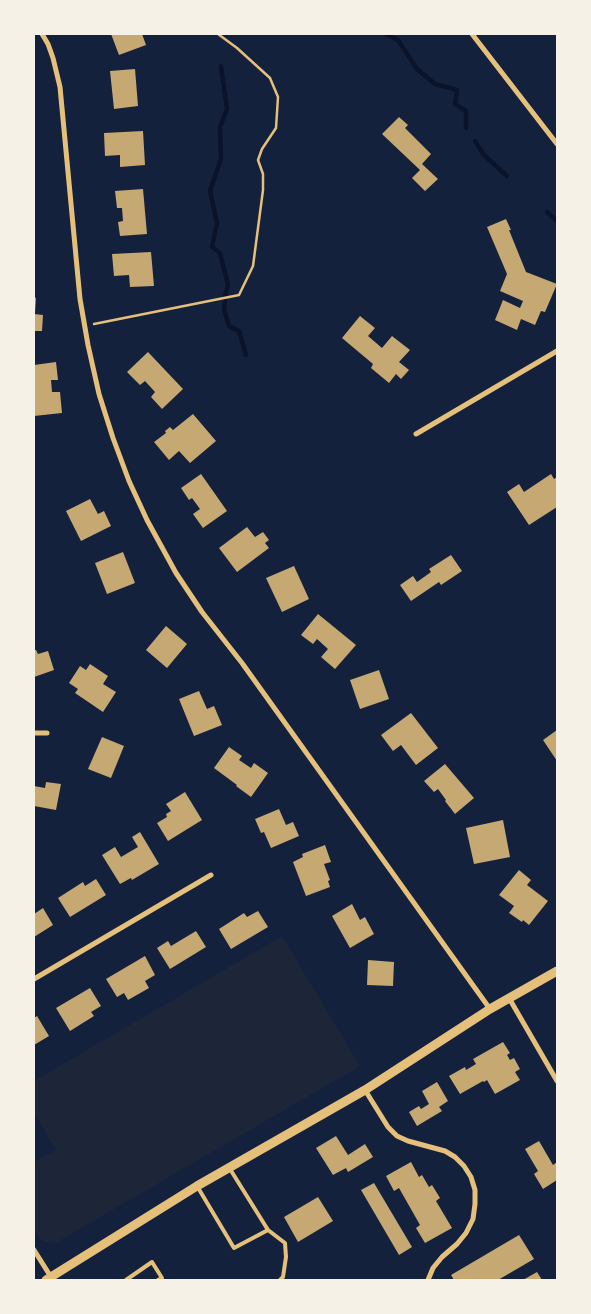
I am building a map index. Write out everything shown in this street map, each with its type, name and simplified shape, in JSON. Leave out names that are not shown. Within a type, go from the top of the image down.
[{"type":"street","points":[[42,34],[53,58],[60,87],[80,300],[85,326],[99,394],[129,481],[147,520],[176,573],[202,612],[242,662],[490,1009]]},
{"type":"street","points":[[472,34],[557,144]]},
{"type":"street","points":[[416,434],[557,351]]},
{"type":"street","points":[[34,733],[46,733]]},
{"type":"street","points":[[34,979],[211,875]]},
{"type":"street","points":[[34,1250],[50,1279],[197,1186],[365,1090],[490,1009],[557,971]]},
{"type":"street","points":[[509,998],[557,1081]]},
{"type":"street","points":[[365,1090],[388,1127],[397,1136],[445,1151],[455,1157],[464,1166],[475,1190],[473,1219],[466,1233],[433,1268],[428,1280]]},
{"type":"lane","points":[[229,1168],[268,1230],[285,1243],[286,1257],[283,1277],[280,1280]]},
{"type":"lane","points":[[197,1186],[234,1248],[268,1230]]},
{"type":"lane","points":[[126,1280],[152,1262],[162,1278],[158,1280]]},
{"type":"path","points":[[85,326],[239,295],[253,266],[264,190],[263,174],[258,160],[262,149],[276,128],[278,97],[270,78],[237,48],[218,34]]},
{"type":"shaded area","points":[[282,936],[360,1066],[59,1241],[53,1243],[40,1239],[34,1229],[34,1162],[56,1150],[34,1113],[34,1081]]},
{"type":"building","points":[[111,34],[142,34],[146,45],[119,55]]},
{"type":"building","points":[[135,69],[138,106],[114,109],[110,71]]},
{"type":"building","points":[[399,117],[408,125],[405,128],[431,154],[422,164],[438,179],[425,191],[412,178],[420,170],[382,134]]},
{"type":"building","points":[[143,131],[145,165],[120,167],[120,155],[105,156],[104,133]]},
{"type":"building","points":[[143,189],[147,234],[120,236],[118,222],[123,221],[122,208],[117,208],[115,191]]},
{"type":"building","points":[[506,219],[526,272],[557,284],[545,312],[541,311],[535,325],[521,319],[517,330],[495,320],[503,300],[520,308],[523,301],[500,291],[507,274],[487,227]]},
{"type":"building","points":[[151,252],[154,286],[130,287],[129,275],[114,276],[112,254]]},
{"type":"building","points":[[34,297],[36,298],[35,313],[34,313]]},
{"type":"building","points":[[34,314],[43,315],[42,331],[34,331]]},
{"type":"building","points":[[360,316],[375,328],[368,336],[382,348],[392,336],[410,350],[399,362],[409,370],[401,379],[396,374],[389,383],[371,368],[373,364],[342,338]]},
{"type":"building","points":[[148,352],[183,389],[162,409],[151,397],[155,392],[145,381],[140,385],[127,372]]},
{"type":"building","points":[[56,362],[58,380],[51,380],[52,392],[60,392],[62,413],[34,416],[34,365]]},
{"type":"building","points":[[193,414],[216,441],[190,463],[179,451],[169,460],[154,442],[166,433],[165,431],[170,427],[173,430]]},
{"type":"building","points":[[201,474],[227,511],[203,528],[193,514],[200,509],[192,498],[189,500],[181,488]]},
{"type":"building","points":[[551,474],[554,479],[557,477],[557,507],[529,525],[507,492],[519,484],[524,492]]},
{"type":"building","points":[[90,499],[98,514],[104,511],[111,526],[81,541],[66,511]]},
{"type":"building","points":[[247,527],[255,537],[263,532],[269,540],[265,543],[269,548],[237,572],[219,548]]},
{"type":"building","points":[[123,552],[135,583],[107,594],[95,563]]},
{"type":"building","points":[[451,555],[462,571],[441,585],[439,582],[411,601],[400,585],[413,576],[417,582],[431,572],[429,569]]},
{"type":"building","points":[[294,566],[309,599],[282,612],[266,578]]},
{"type":"building","points":[[318,614],[356,645],[335,669],[321,657],[328,649],[317,639],[313,644],[301,635]]},
{"type":"building","points":[[166,626],[187,644],[167,668],[146,650]]},
{"type":"building","points":[[34,650],[38,654],[48,651],[54,670],[34,677]]},
{"type":"building","points":[[90,664],[108,676],[103,684],[116,692],[103,712],[75,693],[78,689],[69,683],[80,666],[86,670]]},
{"type":"building","points":[[379,670],[389,699],[360,709],[350,680]]},
{"type":"building","points":[[199,691],[207,709],[214,706],[222,725],[194,736],[179,699]]},
{"type":"building","points":[[411,713],[438,748],[416,765],[401,745],[393,751],[381,735]]},
{"type":"building","points":[[557,730],[557,761],[543,740]]},
{"type":"building","points":[[102,737],[124,746],[111,778],[88,769]]},
{"type":"building","points":[[229,747],[242,756],[239,760],[251,768],[254,763],[268,773],[251,797],[214,768]]},
{"type":"building","points":[[445,764],[474,798],[455,814],[438,789],[434,792],[424,781]]},
{"type":"building","points":[[46,782],[61,784],[56,810],[34,806],[34,786],[45,788]]},
{"type":"building","points":[[185,792],[202,820],[168,841],[157,823],[167,817],[166,814],[171,811],[166,804]]},
{"type":"building","points":[[279,809],[286,825],[293,822],[299,836],[271,848],[264,832],[261,833],[255,819]]},
{"type":"building","points":[[503,820],[510,857],[474,864],[466,828]]},
{"type":"building","points":[[140,832],[159,864],[132,880],[131,878],[120,884],[102,855],[115,847],[121,857],[138,847],[132,837]]},
{"type":"building","points":[[325,845],[331,862],[324,864],[330,880],[328,881],[330,887],[306,896],[293,862],[303,857],[302,854]]},
{"type":"building","points":[[519,870],[531,880],[527,885],[548,901],[529,925],[509,913],[514,906],[499,895]]},
{"type":"building","points":[[96,879],[106,895],[70,917],[58,898],[83,882],[85,886]]},
{"type":"building","points":[[352,904],[360,920],[365,917],[374,934],[350,948],[332,916]]},
{"type":"building","points":[[43,908],[53,925],[34,937],[34,914]]},
{"type":"building","points":[[258,911],[268,927],[231,949],[219,929],[244,913],[247,917]]},
{"type":"building","points":[[196,931],[206,947],[170,969],[157,948],[168,941],[171,946]]},
{"type":"building","points":[[145,956],[155,975],[145,981],[149,988],[128,1000],[124,993],[117,997],[106,979]]},
{"type":"building","points":[[368,960],[394,962],[393,986],[367,985]]},
{"type":"building","points":[[90,988],[101,1006],[91,1012],[94,1016],[70,1031],[56,1008]]},
{"type":"building","points":[[37,1016],[49,1036],[34,1045],[34,1018]]},
{"type":"building","points":[[503,1042],[510,1053],[507,1055],[510,1060],[514,1058],[520,1069],[515,1072],[520,1080],[495,1094],[487,1080],[460,1094],[449,1076],[465,1067],[466,1070],[476,1064],[473,1059]]},
{"type":"building","points":[[437,1082],[448,1101],[439,1107],[442,1111],[417,1126],[409,1112],[419,1106],[421,1109],[429,1104],[422,1091]]},
{"type":"building","points":[[336,1136],[348,1155],[365,1144],[373,1157],[348,1172],[346,1168],[333,1175],[316,1148]]},
{"type":"building","points":[[539,1141],[553,1165],[557,1162],[557,1180],[543,1189],[534,1174],[538,1171],[525,1149]]},
{"type":"building","points":[[411,1162],[419,1177],[422,1175],[429,1187],[432,1185],[440,1198],[436,1201],[452,1228],[425,1243],[416,1228],[420,1225],[399,1188],[394,1191],[386,1176]]},
{"type":"building","points":[[374,1183],[412,1247],[399,1255],[361,1190]]},
{"type":"building","points":[[318,1197],[333,1221],[298,1242],[284,1217]]},
{"type":"building","points":[[519,1235],[534,1259],[498,1280],[454,1280],[451,1275]]},
{"type":"building","points":[[537,1272],[542,1280],[523,1280]]},
{"type":"waterway","points":[[386,34],[398,40],[417,69],[435,84],[457,90],[455,104],[466,111],[466,128]]},
{"type":"waterway","points":[[221,66],[227,109],[220,127],[221,159],[210,191],[217,223],[212,247],[220,253],[228,285],[225,296]]},
{"type":"waterway","points":[[475,141],[483,154],[507,176]]},
{"type":"waterway","points":[[547,212],[557,221]]},
{"type":"waterway","points":[[225,301],[224,310],[229,326],[239,331],[246,355]]}]
